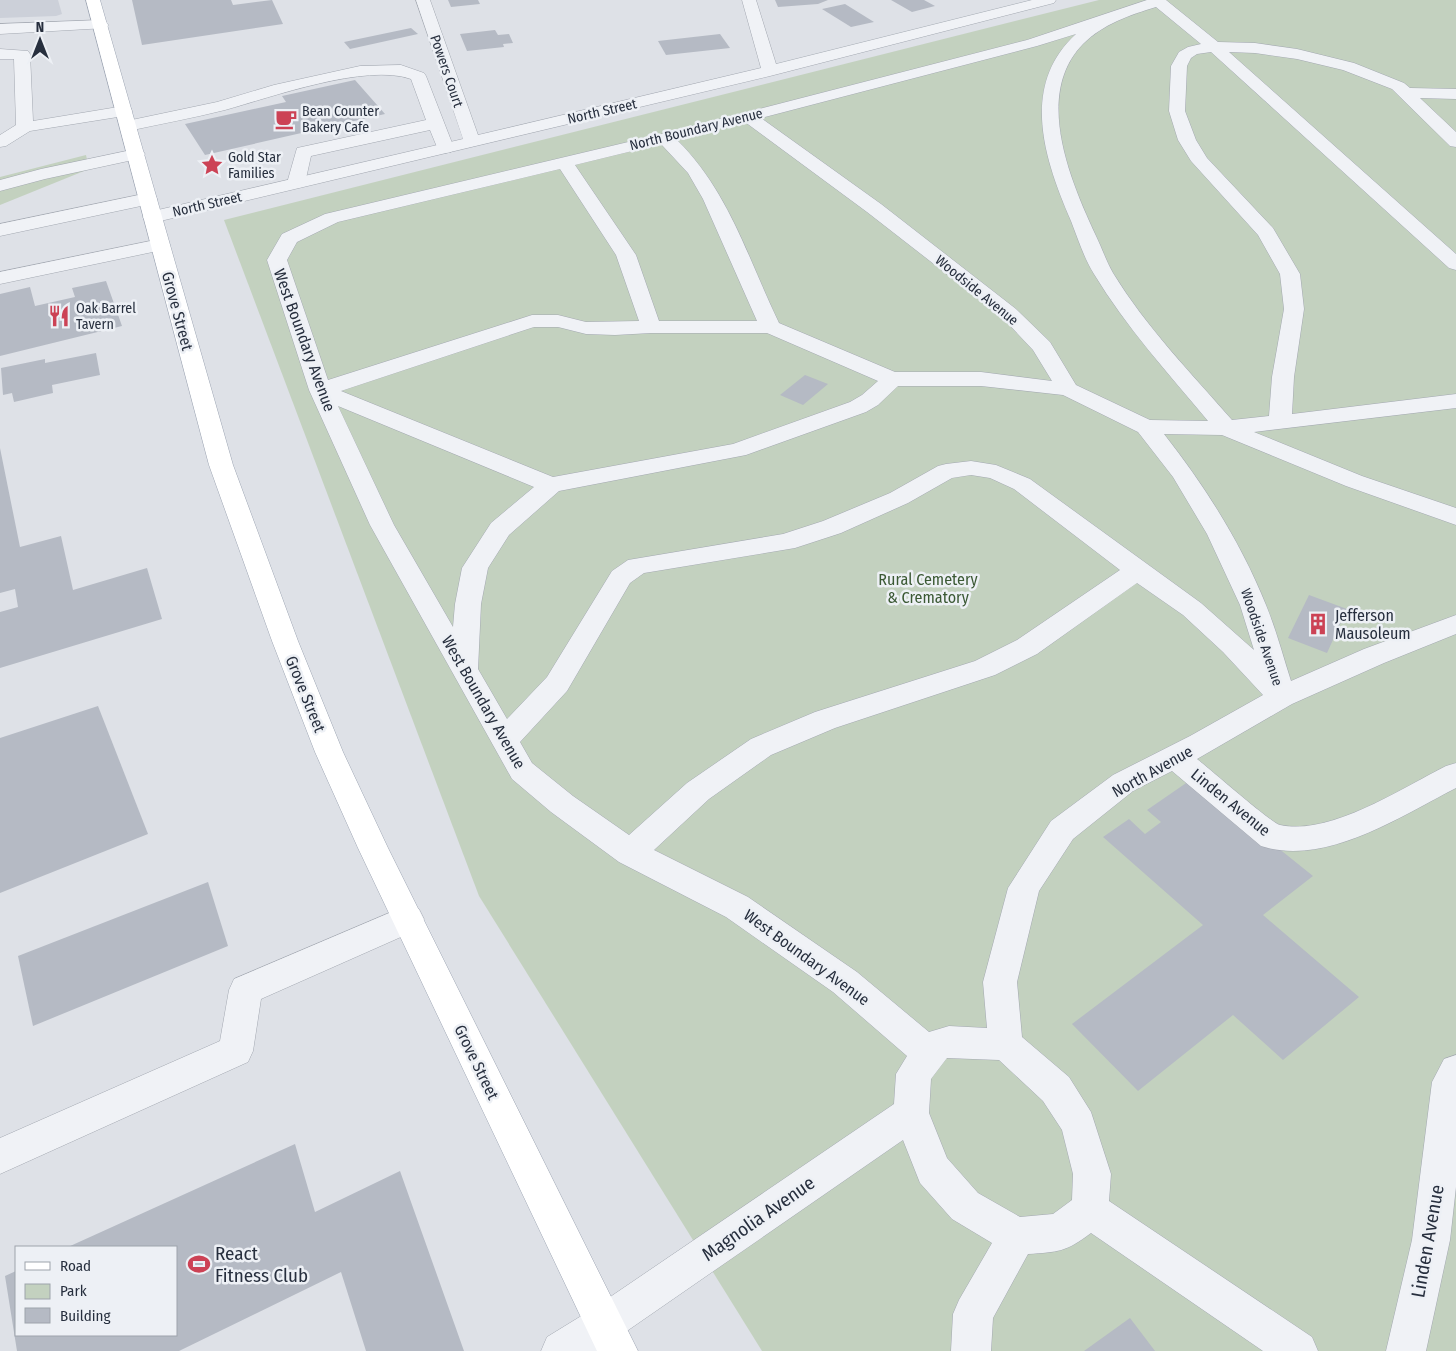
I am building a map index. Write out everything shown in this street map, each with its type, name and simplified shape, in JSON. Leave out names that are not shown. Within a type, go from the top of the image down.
[{"type":"main road","name":"Grove Street","points":[[97,12],[220,465],[329,752],[373,848],[611,1338]]},
{"type":"street","name":"Powers Court","points":[[424,0],[472,141]]},
{"type":"street","points":[[749,0],[770,71]]},
{"type":"street","name":"North Street","points":[[0,230],[150,208],[296,183],[770,71],[922,34],[1049,0]]},
{"type":"street","points":[[1160,1],[1456,264]]},
{"type":"street","name":"North Boundary Avenue","points":[[288,238],[332,218],[664,138],[1032,43],[1160,1]]},
{"type":"street","points":[[0,29],[97,12]]},
{"type":"street","points":[[1104,20],[1077,41],[1062,61],[1050,98],[1052,136],[1063,178],[1103,272],[1143,329],[1226,428],[1354,481],[1456,517]]},
{"type":"street","points":[[1280,422],[1283,377],[1294,309],[1290,274],[1266,232],[1200,161],[1187,140],[1177,111],[1179,66],[1185,55],[1192,50],[1214,47],[1255,48],[1296,54],[1348,66],[1398,86],[1456,142]]},
{"type":"street","points":[[0,54],[22,54],[25,127]]},
{"type":"street","points":[[0,142],[25,127],[126,118],[220,106],[274,90],[360,71],[401,70],[418,76],[446,148]]},
{"type":"street","points":[[1405,93],[1456,94]]},
{"type":"street","name":"Woodside Avenue","points":[[747,116],[874,208],[1009,312],[1042,347],[1068,389],[1146,427],[1183,474],[1219,534],[1253,605],[1282,697]]},
{"type":"street","points":[[296,183],[303,152],[437,123]]},
{"type":"street","points":[[664,138],[680,153],[702,180],[726,225],[751,288],[770,327]]},
{"type":"street","points":[[0,186],[41,174],[136,154]]},
{"type":"street","points":[[564,162],[626,255],[651,327]]},
{"type":"street","name":"West Boundary Avenue","points":[[288,238],[277,260],[320,390],[382,525],[522,771],[562,804],[630,853],[737,907],[845,982],[929,1053]]},
{"type":"street","points":[[0,278],[160,244]]},
{"type":"street","points":[[320,390],[532,321],[558,321],[586,328],[615,330],[651,327],[770,327],[892,379],[981,378],[1068,389]]},
{"type":"street","points":[[464,670],[468,604],[476,568],[500,529],[551,486],[738,450],[858,407],[870,400],[892,379]]},
{"type":"street","points":[[320,390],[551,486]]},
{"type":"street","points":[[1146,427],[1226,428],[1456,401]]},
{"type":"street","points":[[504,740],[557,684],[621,578],[637,566],[786,542],[832,527],[899,498],[946,471],[971,468],[996,472],[1022,484],[1192,610],[1233,645],[1282,697]]},
{"type":"street","points":[[630,853],[698,791],[761,747],[825,720],[985,668],[1027,647],[1137,570]]},
{"type":"street","name":"North Avenue","points":[[1006,1045],[1000,982],[1024,888],[1062,830],[1124,783],[1175,757],[1282,697],[1374,656],[1456,624]]},
{"type":"street","name":"Linden Avenue","points":[[1175,757],[1272,837],[1313,838],[1357,825],[1456,774]]},
{"type":"street","points":[[0,1156],[236,1051],[246,990],[408,918]]},
{"type":"street","points":[[949,1042],[1006,1045],[1056,1089],[1078,1124],[1092,1174],[1090,1210],[1060,1233],[1017,1236],[965,1206],[933,1170],[911,1113],[914,1074],[938,1044],[949,1042]]},
{"type":"street","name":"Linden Avenue","points":[[1406,1351],[1431,1240],[1450,1082],[1456,1071]]},
{"type":"street","name":"Magnolia Avenue","points":[[561,1351],[611,1338],[911,1113]]},
{"type":"street","points":[[1090,1210],[1298,1351]]},
{"type":"street","points":[[971,1351],[973,1314],[1017,1236]]},
{"type":"shaded area","points":[[0,0],[58,0],[62,14],[56,16],[0,18]]},
{"type":"green space","name":"Rural Cemetery & Crematory","points":[[1099,0],[1456,0],[1456,1351],[762,1351],[479,896],[224,220]]},
{"type":"green space","points":[[86,155],[89,169],[0,205],[0,177]]},
{"type":"building","points":[[132,0],[231,0],[233,5],[272,0],[283,24],[142,45]]},
{"type":"building","points":[[448,0],[478,0],[480,4],[451,7]]},
{"type":"building","points":[[775,0],[828,0],[818,4],[778,7]]},
{"type":"building","points":[[891,0],[924,0],[935,6],[912,12]]},
{"type":"building","points":[[845,4],[874,22],[851,27],[822,9]]},
{"type":"building","points":[[411,28],[418,34],[350,49],[344,42]]},
{"type":"building","points":[[495,30],[498,35],[509,34],[513,43],[503,44],[504,47],[467,51],[460,34]]},
{"type":"building","points":[[720,34],[730,48],[666,55],[658,41]]},
{"type":"building","name":"Bean Counter Bakery Cafe","points":[[355,80],[385,114],[205,155],[185,124],[286,102],[282,96]]},
{"type":"building","name":"Oak Barrel Tavern","points":[[106,281],[122,326],[0,356],[0,294],[30,287],[35,306],[75,297],[72,288]]},
{"type":"building","points":[[96,353],[100,375],[52,385],[53,393],[14,402],[12,393],[3,395],[1,368],[45,359],[45,363]]},
{"type":"building","points":[[805,375],[828,384],[803,405],[780,395]]},
{"type":"building","points":[[0,448],[20,547],[61,536],[73,590],[147,568],[162,619],[0,668],[0,612],[18,607],[15,589],[0,593]]},
{"type":"building","name":"Jefferson Mausoleum","points":[[1309,595],[1347,609],[1327,653],[1288,638]]},
{"type":"building","points":[[98,706],[148,834],[0,893],[0,738]]},
{"type":"building","points":[[1192,779],[1313,876],[1263,915],[1359,997],[1283,1060],[1233,1015],[1138,1091],[1072,1024],[1203,925],[1103,837],[1129,819],[1145,834],[1161,822],[1147,810]]},
{"type":"building","points":[[208,882],[228,946],[33,1026],[18,956]]},
{"type":"building","points":[[295,1144],[315,1212],[400,1171],[464,1351],[366,1351],[341,1272],[179,1351],[17,1351],[5,1276],[15,1271],[15,1336],[178,1336],[178,1246],[70,1246]]},
{"type":"building","points":[[1130,1318],[1155,1351],[1084,1351]]},
{"type":"place","name":"Bean Counter Bakery Cafe","points":[[286,119]]},
{"type":"place","name":"Gold Star Families","points":[[212,165]]},
{"type":"place","name":"Oak Barrel Tavern","points":[[59,316]]},
{"type":"place","name":"Jefferson Mausoleum","points":[[1318,624]]},
{"type":"place","name":"React Fitness Club","points":[[199,1264]]}]
